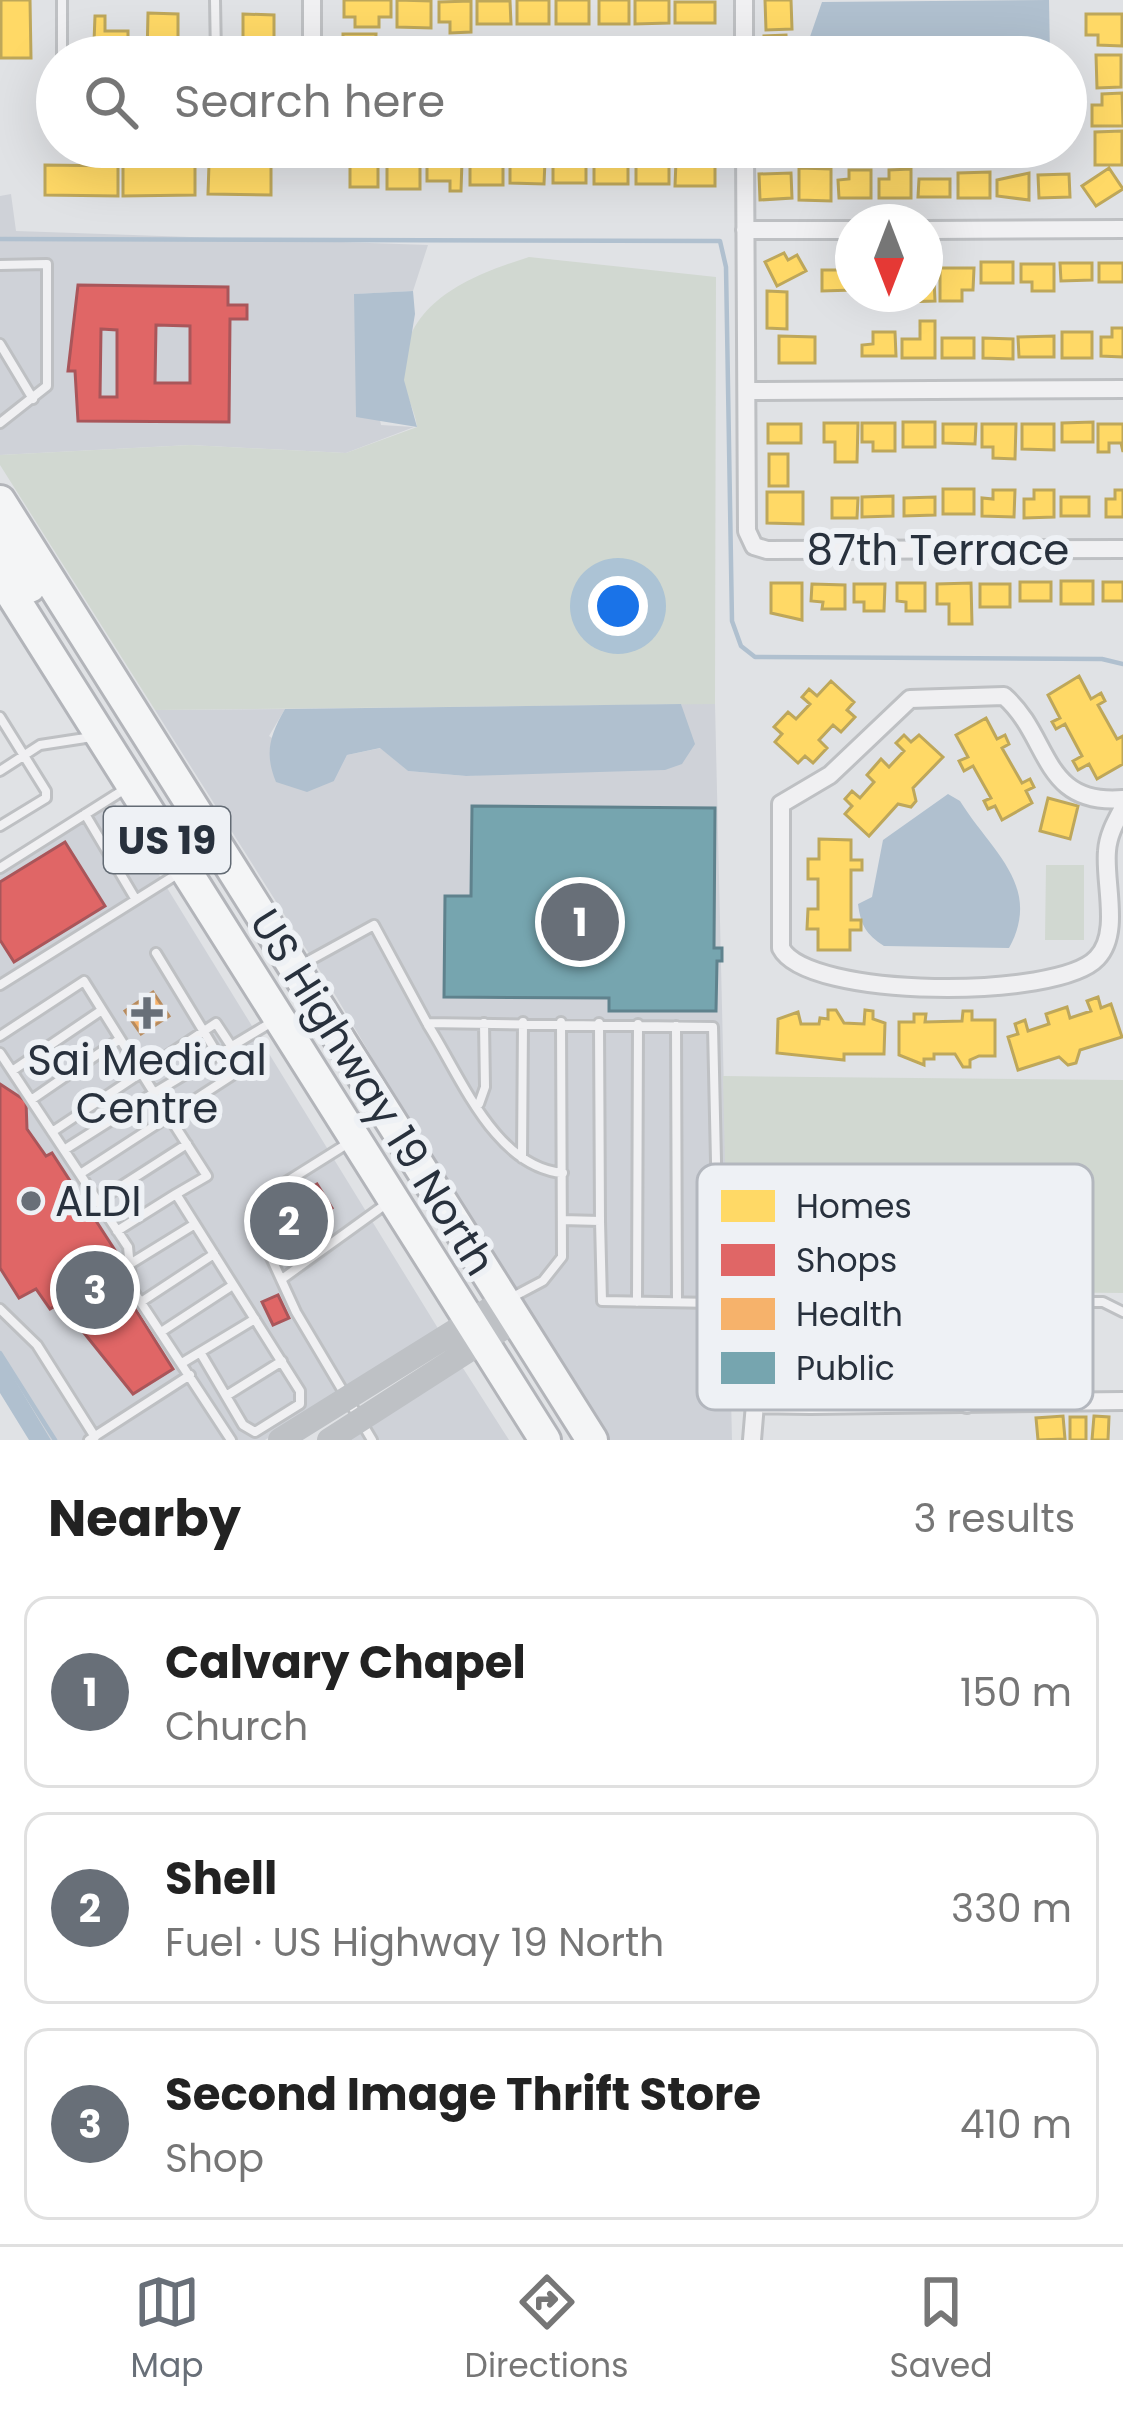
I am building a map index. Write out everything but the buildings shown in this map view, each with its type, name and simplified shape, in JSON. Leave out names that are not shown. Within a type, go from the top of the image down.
[{"type":"highway","name":"US Highway 19 North","points":[[0,501],[592,1440]]},
{"type":"highway","points":[[0,541],[53,624],[126,702]]},
{"type":"highway","name":"US Highway 19 North","points":[[0,576],[545,1440]]},
{"type":"highway","points":[[107,745],[144,780],[265,969],[299,972]]},
{"type":"street","points":[[312,0],[312,36]]},
{"type":"street","points":[[744,0],[744,36]]},
{"type":"street","points":[[745,168],[747,391],[1123,389]]},
{"type":"street","points":[[943,230],[1123,229]]},
{"type":"street","points":[[745,230],[835,230]]},
{"type":"street","name":"87th Terrace","points":[[747,391],[748,531],[754,546],[767,550],[1123,550]]},
{"type":"street","points":[[1088,799],[1123,803],[1109,838],[1109,942],[1094,962],[1031,985],[891,986],[814,973],[788,961],[781,948],[781,803],[830,775],[910,699],[1004,695],[1058,778],[1088,799],[1109,838]]},
{"type":"street","points":[[280,1440],[344,1399],[510,1311]]},
{"type":"street","points":[[329,1440],[366,1430],[476,1332]]},
{"type":"street","points":[[1093,1401],[1123,1401]]},
{"type":"street","points":[[752,1440],[754,1410]]},
{"type":"lane","points":[[62,0],[62,36]]},
{"type":"lane","points":[[215,0],[216,36]]},
{"type":"lane","points":[[0,266],[47,264],[47,386],[0,422]]},
{"type":"lane","points":[[0,344],[32,399]]},
{"type":"lane","points":[[0,717],[46,797],[0,826]]},
{"type":"lane","points":[[0,771],[65,738],[107,745]]},
{"type":"lane","points":[[0,868],[132,785]]},
{"type":"lane","points":[[85,814],[136,900]]},
{"type":"lane","points":[[0,985],[185,868]]},
{"type":"lane","points":[[299,972],[374,925],[503,1144],[538,1171],[563,1173]]},
{"type":"lane","points":[[156,953],[218,1054]]},
{"type":"lane","points":[[0,1036],[84,981],[207,1176],[117,1231]]},
{"type":"lane","points":[[12,1071],[102,1010]]},
{"type":"lane","points":[[64,1150],[279,1018]]},
{"type":"lane","points":[[522,1159],[523,1022]]},
{"type":"lane","points":[[510,1311],[562,1257],[562,1022]]},
{"type":"lane","points":[[52,1132],[216,1023],[244,1067],[80,1174]]},
{"type":"lane","points":[[428,1023],[713,1027],[716,1164]]},
{"type":"lane","points":[[479,1105],[485,1087],[484,1023]]},
{"type":"lane","points":[[599,1023],[602,1301],[697,1303]]},
{"type":"lane","points":[[637,1302],[638,1024]]},
{"type":"lane","points":[[676,1026],[677,1302]]},
{"type":"lane","points":[[31,1100],[120,1039]]},
{"type":"lane","points":[[0,1053],[128,1247],[132,1289],[230,1440]]},
{"type":"lane","points":[[355,1139],[259,1199],[251,1214],[344,1399],[366,1430]]},
{"type":"lane","points":[[98,1202],[187,1144]]},
{"type":"lane","points":[[176,1194],[300,1391],[300,1404],[255,1432],[243,1425],[200,1352]]},
{"type":"lane","points":[[282,1279],[393,1200]]},
{"type":"lane","points":[[562,1220],[600,1221]]},
{"type":"lane","points":[[130,1264],[195,1224]]},
{"type":"lane","points":[[141,1302],[214,1254]]},
{"type":"lane","points":[[161,1331],[233,1285]]},
{"type":"lane","points":[[1093,1302],[1123,1312]]},
{"type":"lane","points":[[0,1309],[37,1345],[92,1438],[190,1375]]},
{"type":"lane","points":[[182,1363],[255,1319]]},
{"type":"lane","points":[[226,1396],[281,1361]]},
{"type":"shaded area","points":[[11,194],[16,231],[428,245],[413,291],[355,294],[381,425],[414,427],[346,453],[190,445],[0,455],[0,196]]},
{"type":"shaded area","points":[[529,257],[716,277],[715,704],[155,710],[0,465],[0,455],[190,445],[346,453],[417,427],[404,381],[412,332],[425,313],[462,284]]},
{"type":"shaded area","points":[[681,704],[715,704],[726,1164],[697,1164],[697,1410],[731,1410],[732,1440],[610,1440],[462,1210],[337,998],[155,710],[285,709],[269,736],[334,781],[347,755],[381,748],[408,771],[466,776],[527,772],[685,724]]},
{"type":"shaded area","points":[[113,800],[439,1330],[265,1440],[51,1440],[0,1355],[0,866]]},
{"type":"shaded area","points":[[1046,865],[1084,865],[1084,940],[1045,940]]},
{"type":"shaded area","points":[[723,1076],[1123,1080],[1123,1293],[1093,1293],[1093,1164],[725,1164]]},
{"type":"shaded area","points":[[461,1365],[509,1440],[344,1440]]},
{"type":"water","points":[[1049,0],[1050,36],[810,36],[822,2]]},
{"type":"water","points":[[413,291],[415,314],[404,380],[417,427],[356,417],[354,294]]},
{"type":"water","points":[[681,704],[695,744],[682,764],[665,770],[466,776],[408,771],[380,748],[347,755],[334,781],[307,792],[276,782],[270,762],[272,736],[285,709]]},
{"type":"water","points":[[948,794],[960,801],[1017,887],[1018,926],[1009,948],[884,946],[863,924],[858,904],[872,897],[883,840]]},
{"type":"water","points":[[0,1355],[51,1440],[29,1440],[0,1393]]},
{"type":"waterway","points":[[0,239],[720,241],[726,267],[732,621],[741,646],[755,657],[1102,659],[1123,664]]},
{"type":"waterway","points":[[0,1353],[55,1440]]},
{"type":"place","name":"Calvary Chapel","points":[[580,922]]},
{"type":"place","name":"Sai Medical Centre","points":[[147,1013]]},
{"type":"place","name":"ALDI","points":[[31,1201]]},
{"type":"place","name":"Shell","points":[[289,1221]]},
{"type":"place","name":"Second Image Thrift Store","points":[[95,1290]]}]
